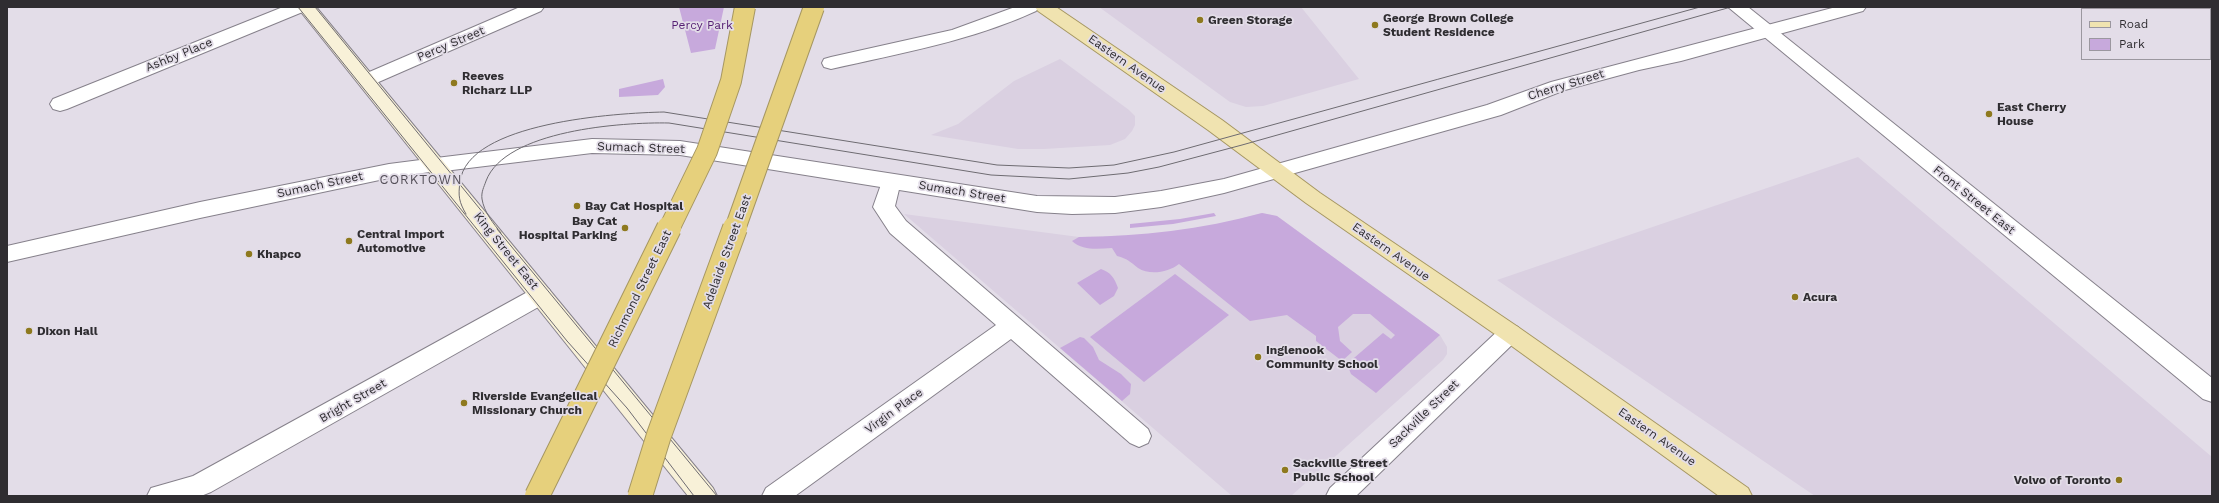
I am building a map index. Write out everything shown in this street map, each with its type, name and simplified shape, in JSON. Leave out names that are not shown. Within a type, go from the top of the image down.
[{"type":"highway","name":"Richmond Street East","points":[[537,496],[707,151],[731,81],[741,40],[745,7]]},
{"type":"highway","name":"Adelaide Street East","points":[[640,496],[659,435],[697,336],[814,7]]},
{"type":"main road","name":"King Street East","points":[[306,7],[704,496]]},
{"type":"main road","name":"Eastern Avenue","points":[[1044,7],[1278,170],[1314,198],[1510,333],[1739,496]]},
{"type":"street","name":"Ashby Place","points":[[60,104],[299,7]]},
{"type":"street","name":"Percy Street","points":[[366,80],[535,7]]},
{"type":"street","points":[[831,63],[977,28],[1008,18],[1030,7]]},
{"type":"street","name":"Front Street East","points":[[1737,7],[2212,392]]},
{"type":"street","name":"Cherry Street","points":[[1278,170],[1494,110],[1558,86],[1624,68],[1674,57],[1857,7]]},
{"type":"street","name":"Sumach Street","points":[[7,254],[207,208],[389,171],[556,150],[622,146],[680,148],[1037,204],[1072,206],[1115,205],[1161,199],[1224,186],[1278,170]]},
{"type":"street","points":[[891,181],[884,206],[898,227],[1013,325],[1139,436]]},
{"type":"street","name":"Bright Street","points":[[160,496],[184,491],[202,484],[541,295]]},
{"type":"street","name":"Virgin Place","points":[[775,496],[1013,325]]},
{"type":"street","name":"Sackville Street","points":[[1339,496],[1510,333]]},
{"type":"shaded area","points":[[1099,7],[1301,7],[1359,79],[1263,106],[1246,107],[1230,102]]},
{"type":"shaded area","points":[[1060,59],[1135,116],[1135,125],[1125,139],[1110,145],[1018,149],[931,135],[958,124],[1014,81]]},
{"type":"shaded area","name":"Acura","points":[[1858,157],[2212,457],[2212,496],[1815,496],[1497,280]]},
{"type":"shaded area","name":"Inglenook Community School","points":[[1262,213],[1277,216],[1440,335],[1447,347],[1447,354],[1443,360],[1291,496],[1232,496],[904,214],[1079,237],[1142,235],[1179,231],[1221,224]]},
{"type":"green space","name":"Percy Park","points":[[679,7],[724,7],[715,49],[691,53]]},
{"type":"green space","points":[[663,79],[665,87],[658,95],[619,97],[619,89]]},
{"type":"green space","points":[[1214,213],[1216,216],[1173,224],[1130,228],[1130,224],[1180,219]]},
{"type":"green space","points":[[1262,213],[1277,216],[1440,335],[1376,393],[1351,374],[1347,364],[1383,333],[1391,339],[1395,335],[1370,314],[1353,314],[1338,327],[1340,341],[1352,352],[1342,361],[1316,341],[1316,336],[1287,315],[1250,321],[1179,264],[1165,271],[1148,272],[1138,268],[1126,259],[1117,256],[1112,248],[1086,248],[1072,241],[1079,237],[1125,235],[1194,228]]},
{"type":"green space","points":[[1101,269],[1112,276],[1118,288],[1114,296],[1100,305],[1077,283]]},
{"type":"green space","points":[[1175,274],[1229,315],[1144,382],[1090,337]]},
{"type":"green space","points":[[1080,337],[1084,338],[1093,347],[1099,360],[1121,374],[1131,384],[1130,394],[1122,401],[1060,348]]},
{"type":"tram line","points":[[298,7],[567,341],[627,408],[694,496]]},
{"type":"tram line","points":[[315,7],[460,184]]},
{"type":"tram line","points":[[460,184],[469,162],[488,146],[515,134],[547,125],[581,119],[613,115],[664,112],[997,165],[1069,168],[1114,165],[1174,152],[1700,7]]},
{"type":"tram line","points":[[501,233],[489,217],[482,199],[486,181],[497,164],[516,150],[540,140],[567,132],[624,124],[669,123],[991,175],[1069,179],[1128,173],[1159,167],[1242,145],[1731,7]]},
{"type":"tram line","points":[[460,184],[484,214]]},
{"type":"tram line","points":[[460,184],[460,202],[466,214]]},
{"type":"tram line","points":[[497,229],[717,496]]},
{"type":"place","name":"Green Storage","points":[[1200,20]]},
{"type":"place","name":"George Brown College Student Residence","points":[[1375,25]]},
{"type":"place","name":"Reeves Richarz LLP","points":[[454,83]]},
{"type":"place","name":"East Cherry House","points":[[1989,114]]},
{"type":"place","name":"Bay Cat Hospital","points":[[577,206]]},
{"type":"place","name":"Bay Cat Hospital Parking","points":[[625,228]]},
{"type":"place","name":"Central Import Automotive","points":[[349,241]]},
{"type":"place","name":"Khapco","points":[[249,254]]},
{"type":"place","name":"Acura","points":[[1795,297]]},
{"type":"place","name":"Dixon Hall","points":[[29,331]]},
{"type":"place","name":"Inglenook Community School","points":[[1258,357]]},
{"type":"place","name":"Riverside Evangelical Missionary Church","points":[[464,403]]},
{"type":"place","name":"Sackville Street Public School","points":[[1285,470]]},
{"type":"place","name":"Volvo of Toronto","points":[[2119,480]]},
{"type":"district","name":"CORKTOWN","points":[[421,180]]}]
